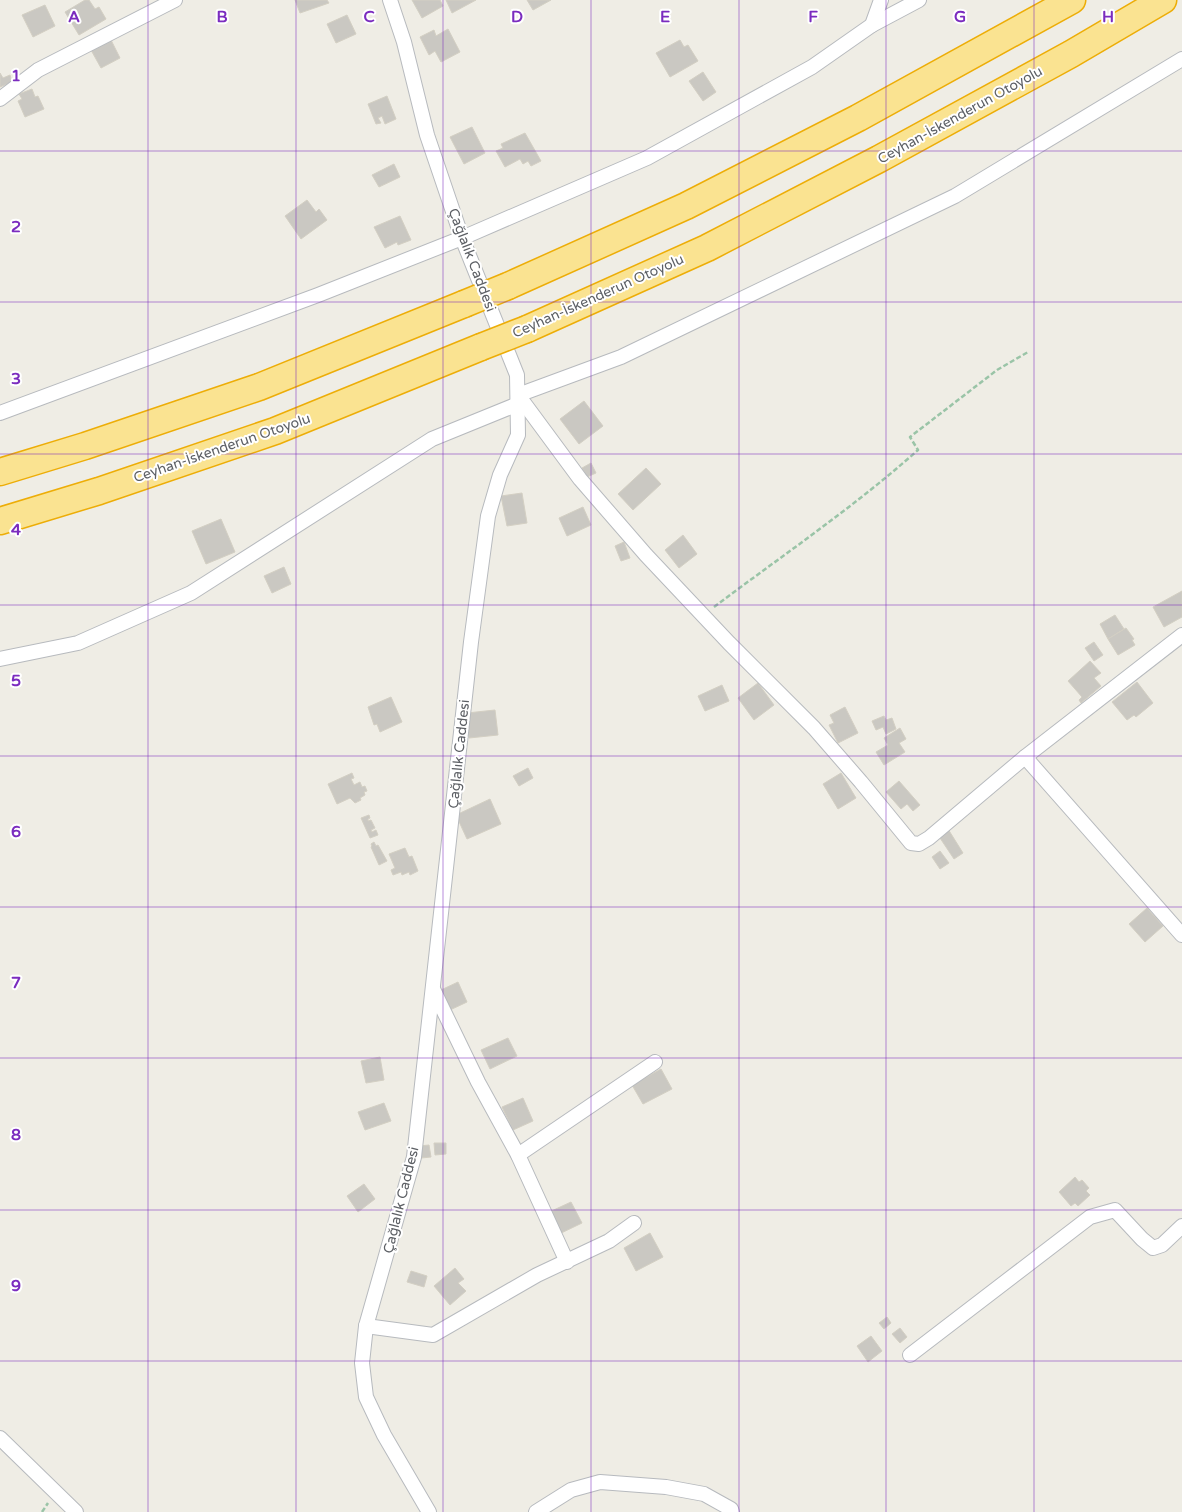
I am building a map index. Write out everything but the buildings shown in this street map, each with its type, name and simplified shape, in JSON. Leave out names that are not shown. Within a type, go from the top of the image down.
[{"type":"highway","points":[[0,472],[85,446],[259,387],[508,286],[686,206],[858,118],[1072,0]]},
{"type":"highway","name":"Ceyhan-İskenderun Otoyolu","points":[[0,521],[275,431],[527,329],[707,248],[871,164],[1071,54],[1163,0]]},
{"type":"street","points":[[0,99],[38,70],[175,0]]},
{"type":"street","name":"Çağlalık Caddesi","points":[[390,0],[404,42],[427,135],[462,238],[517,375],[518,399],[518,435],[500,475],[488,516],[471,642],[414,1157],[366,1326],[362,1363],[366,1397],[384,1435],[429,1512]]},
{"type":"street","points":[[872,25],[881,0]]},
{"type":"street","points":[[0,413],[318,295],[462,238],[646,158],[812,67],[872,25],[919,0]]},
{"type":"street","points":[[0,659],[78,643],[191,593],[432,439],[518,399],[621,357],[955,196],[1182,59]]},
{"type":"street","points":[[518,399],[580,478],[646,555],[703,616],[814,728],[911,843],[920,844],[929,838],[1025,758],[1182,635]]},
{"type":"street","points":[[1025,758],[1182,935]]},
{"type":"street","points":[[433,989],[478,1082],[518,1154],[567,1262]]},
{"type":"street","points":[[518,1154],[655,1062]]},
{"type":"street","points":[[910,1355],[1090,1217],[1115,1210],[1142,1239],[1154,1248],[1162,1245],[1182,1226]]},
{"type":"street","points":[[366,1326],[433,1335],[504,1293],[609,1241],[634,1223]]},
{"type":"street","points":[[0,1438],[76,1512]]},
{"type":"street","points":[[536,1512],[571,1490],[600,1482],[666,1487],[704,1494],[731,1509],[732,1512]]},
{"type":"path","points":[[703,616],[844,511],[918,450],[910,437],[996,370],[1028,352]]}]
